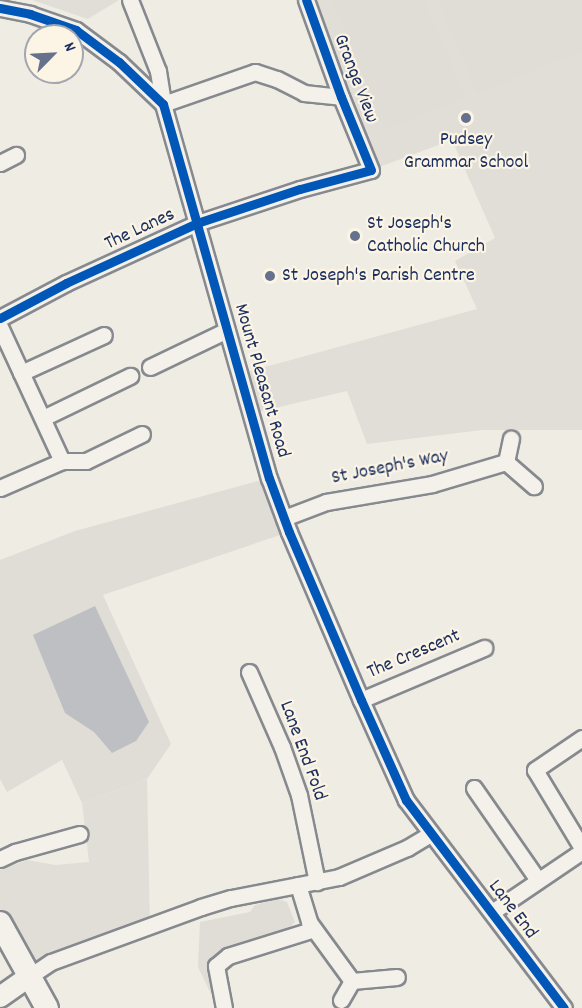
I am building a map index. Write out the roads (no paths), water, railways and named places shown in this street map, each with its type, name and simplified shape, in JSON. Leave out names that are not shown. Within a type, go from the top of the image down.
[{"type":"main road","points":[[0,923],[47,1008]]},
{"type":"street","name":"Mount Pleasant Road","points":[[129,0],[158,71],[163,104],[227,330],[284,518],[406,800],[430,834]]},
{"type":"street","name":"Grange View","points":[[306,0],[341,97],[371,170]]},
{"type":"street","points":[[0,8],[30,14],[76,30],[119,62],[163,104],[255,72],[277,79],[304,93],[341,97]]},
{"type":"street","points":[[0,163],[16,155]]},
{"type":"street","name":"The Lanes","points":[[0,318],[66,283],[197,223],[300,189],[371,170]]},
{"type":"street","points":[[0,327],[62,461]]},
{"type":"street","points":[[150,367],[227,330]]},
{"type":"street","points":[[21,373],[104,335]]},
{"type":"street","points":[[43,418],[130,376]]},
{"type":"street","points":[[0,488],[62,461],[86,461],[142,434]]},
{"type":"street","points":[[511,439],[506,462],[534,486]]},
{"type":"street","name":"St Joseph's Way","points":[[284,518],[326,502],[432,484],[506,462]]},
{"type":"street","name":"The Crescent","points":[[361,700],[484,648]]},
{"type":"street","name":"Lane End Fold","points":[[249,672],[282,747],[299,795],[317,882]]},
{"type":"street","points":[[492,912],[582,849],[535,770],[582,738]]},
{"type":"street","points":[[474,788],[538,880]]},
{"type":"street","points":[[0,859],[15,852],[80,834]]},
{"type":"street","points":[[0,997],[60,958],[231,898],[339,877],[392,855],[430,834]]},
{"type":"street","name":"Lane End","points":[[430,834],[564,1008]]},
{"type":"street","points":[[298,885],[314,929],[352,981]]},
{"type":"street","points":[[224,1008],[216,966],[228,956],[314,929]]},
{"type":"street","points":[[352,981],[397,976]]},
{"type":"street","points":[[341,1000],[352,981]]},
{"type":"place","name":"Pudsey Grammar School","points":[[466,118]]},
{"type":"place","name":"St Joseph's Catholic Church","points":[[355,236]]},
{"type":"place","name":"St Joseph's Parish Centre","points":[[270,276]]}]
